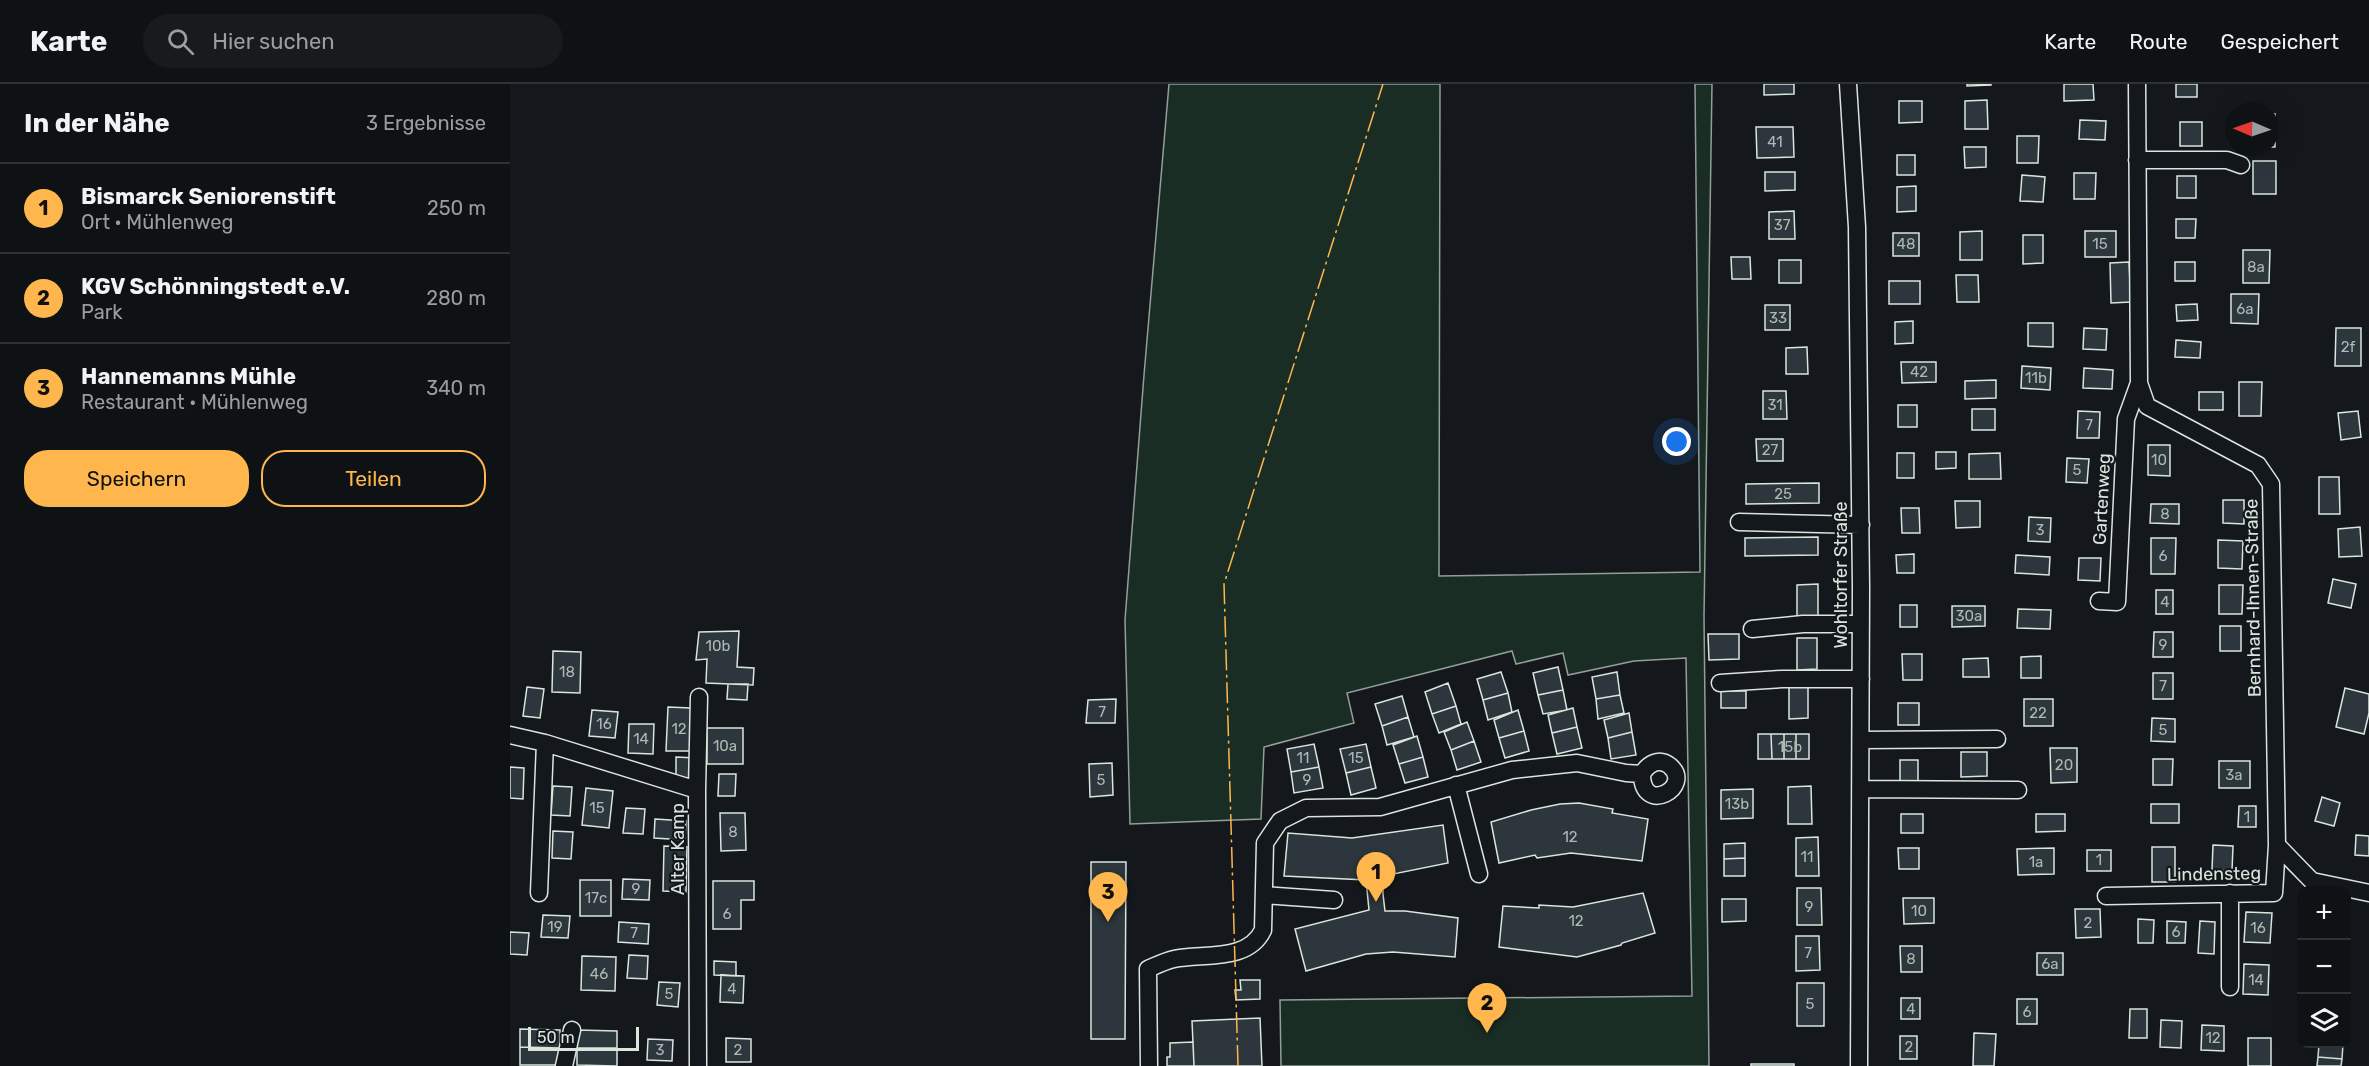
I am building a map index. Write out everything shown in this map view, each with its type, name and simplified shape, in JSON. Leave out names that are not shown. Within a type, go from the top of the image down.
[{"type":"street","name":"Wohltorfer Straße","points":[[1848,84],[1857,227],[1861,525],[1859,1066]]},
{"type":"street","name":"Bernhard-Ihnen-Straße","points":[[2137,84],[2139,383],[2147,406],[2258,465],[2271,484],[2277,845]]},
{"type":"street","points":[[2137,160],[2227,160],[2241,165]]},
{"type":"street","name":"Gartenweg","points":[[2099,601],[2116,602],[2126,419],[2139,383]]},
{"type":"street","points":[[1740,522],[1861,525]]},
{"type":"street","points":[[1752,629],[1803,624],[1861,624]]},
{"type":"street","points":[[1720,682],[1861,679]]},
{"type":"street","points":[[697,790],[699,698]]},
{"type":"street","name":"Alter Kamp","points":[[510,735],[545,743],[697,790],[698,1066]]},
{"type":"street","points":[[1861,740],[1997,739]]},
{"type":"street","points":[[539,893],[545,743]]},
{"type":"street","points":[[1149,1066],[1148,969],[1175,959],[1236,953],[1258,941],[1263,930],[1265,843],[1280,821],[1306,808],[1380,807],[1512,770],[1577,763],[1626,774],[1642,774]]},
{"type":"street","points":[[1456,784],[1479,874]]},
{"type":"street","points":[[1861,789],[2019,790]]},
{"type":"street","points":[[2277,845],[2312,881],[2369,893]]},
{"type":"street","name":"Lindensteg","points":[[2106,896],[2274,893],[2277,845]]},
{"type":"street","points":[[2230,893],[2230,987]]},
{"type":"street","points":[[1264,896],[1334,900]]},
{"type":"street","points":[[564,1066],[572,1030]]},
{"type":"green space","points":[[1169,84],[1440,84],[1439,576],[1700,572],[1695,84],[1712,84],[1704,617],[1709,1066],[1281,1066],[1280,1000],[1692,996],[1686,658],[1634,661],[1568,675],[1563,653],[1516,664],[1512,651],[1347,693],[1354,723],[1264,747],[1261,819],[1130,824],[1125,620]]},
{"type":"building","points":[[1764,84],[1794,84],[1794,94],[1764,95]]},
{"type":"building","points":[[1967,84],[1991,84],[1991,85],[1967,86]]},
{"type":"building","points":[[2064,84],[2093,84],[2094,100],[2064,101]]},
{"type":"building","points":[[2176,84],[2197,84],[2197,97],[2176,97]]},
{"type":"building","points":[[1987,100],[1988,129],[1965,129],[1965,101]]},
{"type":"building","points":[[1899,101],[1922,101],[1922,122],[1899,123]]},
{"type":"building","points":[[2080,120],[2106,121],[2105,140],[2079,139]]},
{"type":"building","points":[[2180,122],[2202,122],[2202,146],[2180,146]]},
{"type":"building","points":[[1756,127],[1793,127],[1794,157],[1757,158]]},
{"type":"building","points":[[2017,136],[2039,136],[2038,163],[2017,163]]},
{"type":"building","points":[[1964,147],[1986,147],[1986,167],[1965,168]]},
{"type":"building","points":[[1897,155],[1915,155],[1915,175],[1897,175]]},
{"type":"building","points":[[2253,161],[2276,161],[2276,194],[2253,194]]},
{"type":"building","points":[[1765,172],[1795,172],[1795,190],[1765,191]]},
{"type":"building","points":[[2074,173],[2096,173],[2095,199],[2074,199]]},
{"type":"building","points":[[2022,175],[2045,177],[2043,202],[2020,201]]},
{"type":"building","points":[[2177,176],[2196,176],[2196,198],[2177,198]]},
{"type":"building","points":[[1916,186],[1916,211],[1897,212],[1897,187]]},
{"type":"building","points":[[1794,211],[1795,239],[1769,239],[1769,212]]},
{"type":"building","points":[[2176,219],[2196,219],[2195,238],[2176,238]]},
{"type":"building","points":[[1982,231],[1982,260],[1960,260],[1960,232]]},
{"type":"building","points":[[2085,231],[2116,231],[2116,257],[2085,257]]},
{"type":"building","points":[[1893,233],[1919,233],[1919,256],[1893,256]]},
{"type":"building","points":[[2023,235],[2043,235],[2043,263],[2023,264]]},
{"type":"building","points":[[2243,250],[2270,250],[2269,283],[2243,283]]},
{"type":"building","points":[[1731,257],[1750,257],[1751,279],[1732,279]]},
{"type":"building","points":[[1779,260],[1801,260],[1801,283],[1779,283]]},
{"type":"building","points":[[2129,262],[2131,302],[2111,303],[2110,263]]},
{"type":"building","points":[[2175,262],[2195,262],[2195,281],[2175,281]]},
{"type":"building","points":[[1956,275],[1978,275],[1979,302],[1957,302]]},
{"type":"building","points":[[1889,281],[1920,281],[1920,304],[1889,304]]},
{"type":"building","points":[[2231,294],[2259,294],[2258,324],[2231,323]]},
{"type":"building","points":[[2197,304],[2198,320],[2177,321],[2176,305]]},
{"type":"building","points":[[1765,305],[1790,305],[1790,330],[1765,330]]},
{"type":"building","points":[[1913,321],[1913,343],[1895,344],[1895,322]]},
{"type":"building","points":[[2028,323],[2053,323],[2053,347],[2028,346]]},
{"type":"building","points":[[2084,328],[2107,329],[2106,350],[2083,349]]},
{"type":"building","points":[[2336,328],[2361,328],[2361,366],[2335,366]]},
{"type":"building","points":[[2176,340],[2201,342],[2200,358],[2175,357]]},
{"type":"building","points":[[1807,347],[1808,374],[1786,374],[1786,348]]},
{"type":"building","points":[[1901,362],[1936,362],[1936,382],[1902,383]]},
{"type":"building","points":[[2022,366],[2051,368],[2050,390],[2021,388]]},
{"type":"building","points":[[2084,368],[2113,370],[2112,389],[2083,388]]},
{"type":"building","points":[[1996,380],[1996,398],[1965,399],[1965,381]]},
{"type":"building","points":[[2239,382],[2262,382],[2261,416],[2239,416]]},
{"type":"building","points":[[1763,391],[1786,391],[1787,419],[1763,419]]},
{"type":"building","points":[[2199,392],[2223,392],[2223,410],[2199,410]]},
{"type":"building","points":[[1898,405],[1917,405],[1917,427],[1898,427]]},
{"type":"building","points":[[1972,409],[1995,409],[1995,430],[1972,430]]},
{"type":"building","points":[[2078,411],[2100,412],[2099,438],[2077,438]]},
{"type":"building","points":[[2358,411],[2361,437],[2341,440],[2338,413]]},
{"type":"building","points":[[1756,439],[1783,439],[1783,461],[1757,461]]},
{"type":"building","points":[[2148,445],[2170,445],[2170,476],[2148,475]]},
{"type":"building","points":[[1936,452],[1956,452],[1956,468],[1936,469]]},
{"type":"building","points":[[1897,453],[1914,453],[1914,478],[1897,478]]},
{"type":"building","points":[[2000,453],[2001,479],[1969,479],[1969,454]]},
{"type":"building","points":[[2067,458],[2089,459],[2087,483],[2066,482]]},
{"type":"building","points":[[2319,477],[2339,477],[2340,514],[2319,514]]},
{"type":"building","points":[[1819,483],[1819,503],[1746,504],[1746,484]]},
{"type":"building","points":[[2223,500],[2244,500],[2244,524],[2223,523]]},
{"type":"building","points":[[1955,501],[1980,501],[1980,527],[1956,528]]},
{"type":"building","points":[[2151,504],[2179,504],[2179,524],[2150,523]]},
{"type":"building","points":[[1901,508],[1919,508],[1920,533],[1902,533]]},
{"type":"building","points":[[2029,517],[2051,518],[2050,542],[2028,541]]},
{"type":"building","points":[[2360,527],[2362,556],[2339,557],[2338,529]]},
{"type":"building","points":[[1818,537],[1818,555],[1745,556],[1745,538]]},
{"type":"building","points":[[2151,538],[2176,538],[2175,574],[2151,574]]},
{"type":"building","points":[[2218,540],[2243,541],[2242,569],[2218,568]]},
{"type":"building","points":[[1914,554],[1914,573],[1897,573],[1896,555]]},
{"type":"building","points":[[2016,555],[2050,557],[2049,575],[2015,573]]},
{"type":"building","points":[[2079,558],[2101,558],[2100,581],[2078,580]]},
{"type":"building","points":[[2333,579],[2356,584],[2351,608],[2328,603]]},
{"type":"building","points":[[1818,584],[1818,618],[1797,618],[1797,585]]},
{"type":"building","points":[[2219,585],[2243,585],[2242,614],[2219,614]]},
{"type":"building","points":[[2156,590],[2173,590],[2173,614],[2156,614]]},
{"type":"building","points":[[1900,605],[1917,605],[1917,627],[1900,627]]},
{"type":"building","points":[[1952,606],[1985,606],[1985,626],[1952,627]]},
{"type":"building","points":[[2018,609],[2051,610],[2050,629],[2017,628]]},
{"type":"building","points":[[2220,626],[2241,626],[2241,651],[2220,651]]},
{"type":"building","points":[[739,631],[737,667],[754,668],[753,685],[706,683],[707,659],[696,660],[699,632]]},
{"type":"building","points":[[2154,632],[2173,632],[2173,657],[2153,657]]},
{"type":"building","points":[[1708,634],[1739,634],[1739,659],[1709,660]]},
{"type":"building","points":[[1797,638],[1817,638],[1817,669],[1797,670]]},
{"type":"building","points":[[553,651],[581,652],[580,693],[552,692]]},
{"type":"building","points":[[1902,654],[1922,654],[1922,680],[1903,680]]},
{"type":"building","points":[[2041,656],[2041,678],[2021,678],[2021,657]]},
{"type":"building","points":[[1988,658],[1989,677],[1963,677],[1963,659]]},
{"type":"building","points":[[1558,667],[1563,690],[1538,695],[1533,673]]},
{"type":"building","points":[[1501,672],[1508,693],[1483,700],[1477,679]]},
{"type":"building","points":[[1617,672],[1620,695],[1596,699],[1592,677]]},
{"type":"building","points":[[2153,673],[2173,673],[2173,699],[2153,699]]},
{"type":"building","points":[[1448,683],[1456,706],[1432,714],[1425,692]]},
{"type":"building","points":[[728,684],[748,684],[747,700],[727,699]]},
{"type":"building","points":[[1789,686],[1808,686],[1808,718],[1789,719]]},
{"type":"building","points":[[527,687],[544,689],[540,718],[523,716]]},
{"type":"building","points":[[2345,688],[2369,694],[2369,713],[2364,734],[2336,727]]},
{"type":"building","points":[[1563,690],[1567,710],[1543,714],[1538,695]]},
{"type":"building","points":[[1721,691],[1746,691],[1746,708],[1721,708]]},
{"type":"building","points":[[1508,693],[1512,712],[1488,720],[1483,700]]},
{"type":"building","points":[[1620,695],[1624,713],[1598,719],[1596,699]]},
{"type":"building","points":[[1402,696],[1408,717],[1382,726],[1375,704]]},
{"type":"building","points":[[1116,699],[1115,723],[1086,723],[1088,700]]},
{"type":"building","points":[[2024,699],[2053,699],[2053,726],[2024,726]]},
{"type":"building","points":[[1898,703],[1919,703],[1919,725],[1898,725]]},
{"type":"building","points":[[1456,706],[1461,724],[1439,733],[1432,714]]},
{"type":"building","points":[[668,707],[691,708],[690,751],[666,751]]},
{"type":"building","points":[[1573,708],[1577,727],[1552,733],[1548,715]]},
{"type":"building","points":[[592,710],[618,712],[615,738],[589,736]]},
{"type":"building","points":[[1518,710],[1524,731],[1499,738],[1494,720]]},
{"type":"building","points":[[1629,713],[1632,732],[1608,738],[1604,720]]},
{"type":"building","points":[[1408,717],[1414,737],[1387,745],[1382,726]]},
{"type":"building","points":[[2152,718],[2175,719],[2175,742],[2151,741]]},
{"type":"building","points":[[1467,722],[1474,741],[1451,750],[1444,732]]},
{"type":"building","points":[[629,724],[654,724],[653,754],[628,753]]},
{"type":"building","points":[[1577,727],[1582,748],[1557,754],[1552,733]]},
{"type":"building","points":[[707,728],[743,728],[743,764],[707,764]]},
{"type":"building","points":[[1524,731],[1529,751],[1505,758],[1499,738]]},
{"type":"building","points":[[1632,732],[1636,755],[1611,759],[1608,738]]},
{"type":"building","points":[[1758,734],[1771,734],[1772,759],[1758,759]]},
{"type":"building","points":[[1771,734],[1784,734],[1784,759],[1772,759]]},
{"type":"building","points":[[1784,734],[1796,734],[1796,759],[1784,759]]},
{"type":"building","points":[[1796,734],[1809,734],[1809,759],[1796,759]]},
{"type":"building","points":[[1417,736],[1423,757],[1399,764],[1393,745]]},
{"type":"building","points":[[1474,741],[1481,762],[1457,770],[1451,750]]},
{"type":"building","points":[[1314,744],[1319,767],[1291,772],[1287,749]]},
{"type":"building","points":[[1366,744],[1371,767],[1346,773],[1340,749]]},
{"type":"building","points":[[2050,748],[2077,748],[2077,782],[2051,783]]},
{"type":"building","points":[[1961,752],[1987,752],[1987,776],[1961,777]]},
{"type":"building","points":[[676,757],[696,758],[695,778],[676,778]]},
{"type":"building","points":[[1423,757],[1428,777],[1405,783],[1399,764]]},
{"type":"building","points":[[2153,759],[2173,759],[2172,785],[2153,785]]},
{"type":"building","points":[[1900,760],[1918,760],[1918,786],[1900,786]]},
{"type":"building","points":[[2219,761],[2250,761],[2250,788],[2219,788]]},
{"type":"building","points":[[1112,763],[1113,795],[1090,797],[1089,764]]},
{"type":"building","points":[[510,767],[524,768],[523,799],[510,798]]},
{"type":"building","points":[[1319,767],[1323,788],[1294,793],[1291,772]]},
{"type":"building","points":[[1371,767],[1376,788],[1351,795],[1346,773]]},
{"type":"building","points":[[719,774],[736,774],[735,796],[718,796]]},
{"type":"building","points":[[553,786],[572,787],[570,816],[551,815]]},
{"type":"building","points":[[1811,786],[1812,824],[1788,824],[1788,787]]},
{"type":"building","points":[[586,788],[613,791],[609,828],[582,825]]},
{"type":"building","points":[[1753,789],[1753,818],[1721,819],[1721,790]]},
{"type":"building","points":[[2322,797],[2340,803],[2334,826],[2315,821]]},
{"type":"building","points":[[1579,803],[1613,809],[1612,813],[1648,819],[1642,861],[1571,853],[1537,858],[1535,855],[1499,863],[1491,822],[1531,810]]},
{"type":"building","points":[[2151,804],[2179,804],[2179,823],[2151,823]]},
{"type":"building","points":[[2239,806],[2256,806],[2256,827],[2238,827]]},
{"type":"building","points":[[626,808],[645,809],[643,834],[623,833]]},
{"type":"building","points":[[720,813],[745,813],[746,850],[721,851]]},
{"type":"building","points":[[1901,814],[1923,814],[1923,833],[1901,833]]},
{"type":"building","points":[[2036,814],[2065,814],[2065,831],[2036,832]]},
{"type":"building","points":[[655,819],[686,821],[685,840],[654,838]]},
{"type":"building","points":[[1443,825],[1448,863],[1383,876],[1383,894],[1385,911],[1405,911],[1458,918],[1455,957],[1393,952],[1366,954],[1306,971],[1295,929],[1369,910],[1366,880],[1284,876],[1288,833],[1352,838]]},
{"type":"building","points":[[553,831],[573,832],[571,859],[552,858]]},
{"type":"building","points":[[2356,835],[2369,836],[2369,856],[2355,855]]},
{"type":"building","points":[[1818,837],[1819,876],[1796,876],[1796,838]]},
{"type":"building","points":[[1745,843],[1745,858],[1724,859],[1724,844]]},
{"type":"building","points":[[2213,845],[2233,846],[2232,871],[2212,870]]},
{"type":"building","points":[[664,846],[687,847],[686,892],[663,891]]},
{"type":"building","points":[[2152,847],[2175,847],[2175,882],[2152,882]]},
{"type":"building","points":[[1898,848],[1919,848],[1919,869],[1899,869]]},
{"type":"building","points":[[2054,848],[2054,874],[2018,875],[2017,849]]},
{"type":"building","points":[[2087,850],[2111,850],[2111,871],[2087,871]]},
{"type":"building","points":[[1745,858],[1745,876],[1724,876],[1724,859]]},
{"type":"building","points":[[1091,862],[1126,862],[1125,1039],[1091,1039]]},
{"type":"building","points":[[623,879],[650,880],[649,900],[622,899]]},
{"type":"building","points":[[580,880],[611,880],[611,916],[580,916]]},
{"type":"building","points":[[713,881],[754,881],[754,900],[741,900],[741,929],[713,929]]},
{"type":"building","points":[[1797,888],[1821,888],[1822,925],[1797,925]]},
{"type":"building","points":[[1643,893],[1655,933],[1577,957],[1499,947],[1503,906],[1573,907]]},
{"type":"building","points":[[1903,898],[1934,898],[1934,923],[1904,924]]},
{"type":"building","points":[[1722,899],[1746,899],[1746,921],[1722,922]]},
{"type":"building","points":[[2075,909],[2100,909],[2101,937],[2076,938]]},
{"type":"building","points":[[2246,912],[2272,913],[2270,943],[2244,942]]},
{"type":"building","points":[[543,915],[570,916],[568,938],[541,937]]},
{"type":"building","points":[[2138,919],[2154,920],[2153,943],[2138,943]]},
{"type":"building","points":[[2167,921],[2186,922],[2185,943],[2167,943]]},
{"type":"building","points":[[2200,921],[2215,922],[2214,954],[2198,953]]},
{"type":"building","points":[[619,922],[649,924],[648,944],[618,942]]},
{"type":"building","points":[[510,932],[529,933],[527,955],[510,954]]},
{"type":"building","points":[[1796,936],[1819,936],[1820,970],[1796,971]]},
{"type":"building","points":[[1900,946],[1922,946],[1922,972],[1901,972]]},
{"type":"building","points":[[2037,953],[2063,953],[2063,975],[2037,975]]},
{"type":"building","points":[[629,955],[648,956],[647,979],[627,978]]},
{"type":"building","points":[[582,956],[616,957],[615,991],[581,990]]},
{"type":"building","points":[[714,961],[736,962],[736,976],[714,975]]},
{"type":"building","points":[[2244,964],[2269,965],[2268,995],[2243,994]]},
{"type":"building","points":[[721,975],[744,976],[743,1003],[720,1002]]},
{"type":"building","points":[[1240,980],[1260,980],[1260,999],[1236,1000],[1235,990],[1241,990]]},
{"type":"building","points":[[659,982],[680,983],[678,1007],[657,1005]]},
{"type":"building","points":[[1797,983],[1824,983],[1824,1026],[1797,1026]]},
{"type":"building","points":[[1901,998],[1920,998],[1920,1019],[1901,1019]]},
{"type":"building","points":[[2017,999],[2037,999],[2037,1024],[2017,1024]]},
{"type":"building","points":[[2130,1009],[2147,1009],[2147,1038],[2129,1038]]},
{"type":"building","points":[[1260,1018],[1262,1066],[1194,1066],[1192,1021]]},
{"type":"building","points":[[2161,1020],[2182,1021],[2181,1048],[2160,1047]]},
{"type":"building","points":[[2202,1025],[2224,1026],[2224,1051],[2201,1050]]},
{"type":"building","points":[[520,1029],[560,1030],[560,1048],[520,1047]]},
{"type":"building","points":[[577,1030],[617,1031],[617,1048],[577,1048]]},
{"type":"building","points":[[1974,1033],[1996,1034],[1994,1066],[1973,1066]]},
{"type":"building","points":[[1900,1036],[1917,1036],[1917,1059],[1900,1059]]},
{"type":"building","points":[[726,1038],[751,1039],[751,1062],[726,1062]]},
{"type":"building","points":[[2248,1038],[2271,1038],[2271,1066],[2248,1066]]},
{"type":"building","points":[[648,1039],[673,1040],[672,1061],[647,1060]]},
{"type":"building","points":[[1193,1042],[1194,1066],[1167,1066],[1167,1057],[1170,1057],[1170,1043]]},
{"type":"building","points":[[520,1047],[560,1048],[560,1065],[520,1065]]},
{"type":"building","points":[[577,1048],[617,1048],[617,1066],[577,1065]]},
{"type":"building","points":[[2319,1048],[2343,1048],[2342,1059],[2318,1057]]},
{"type":"building","points":[[2318,1057],[2342,1059],[2341,1066],[2317,1066]]},
{"type":"building","points":[[1751,1064],[1794,1064],[1794,1066],[1751,1066]]},
{"type":"power","points":[[1238,1066],[1224,584],[1383,84]]},
{"type":"place","name":"Bismarck Seniorenstift","points":[[1376,902]]},
{"type":"place","name":"Hannemanns Mühle","points":[[1108,922]]},
{"type":"place","name":"KGV Schönningstedt e.V.","points":[[1487,1033]]}]
